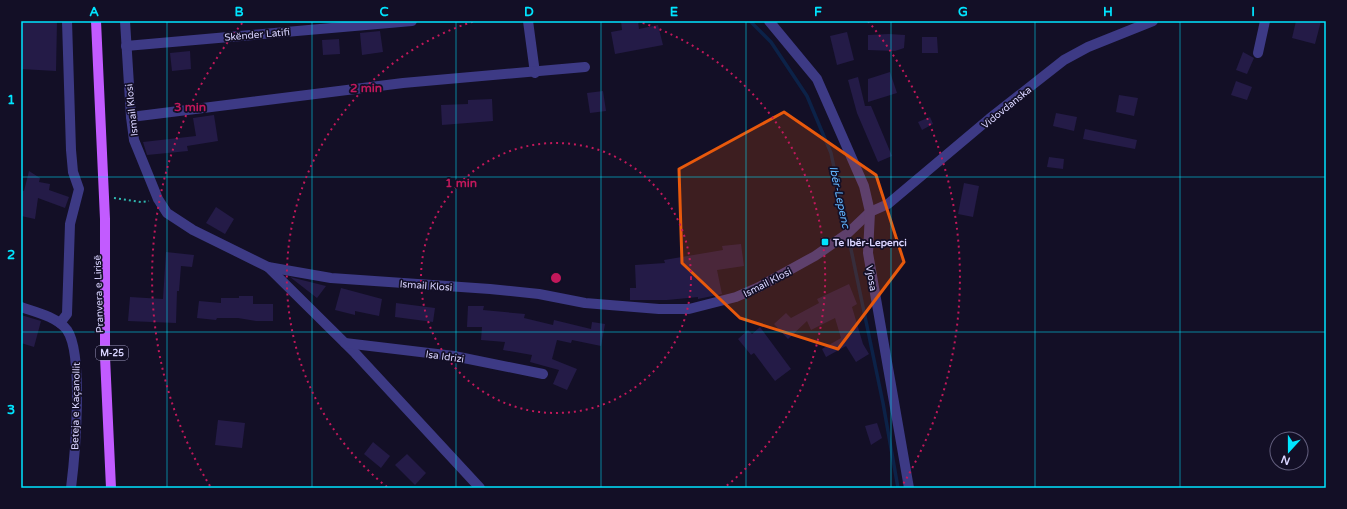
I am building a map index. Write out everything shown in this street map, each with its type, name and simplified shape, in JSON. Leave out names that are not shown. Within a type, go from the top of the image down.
[{"type":"main road","name":"Pranvera e Lirisë","points":[[96,21],[101,160],[111,291],[117,488]]},
{"type":"main road","name":"Pranvera e Lirisë","points":[[105,219],[105,357],[111,488]]},
{"type":"street","points":[[21,307],[60,323],[67,314],[70,224],[79,189],[73,172],[71,150],[67,21]]},
{"type":"street","name":"Ismail Klosi","points":[[125,21],[131,117],[134,140],[158,200],[167,213],[193,230],[268,267],[331,278],[490,289],[539,294],[600,304],[659,309],[689,309],[736,297],[759,287],[815,256],[848,232],[870,212]]},
{"type":"street","name":"Skënder Latifi","points":[[126,46],[412,21]]},
{"type":"street","points":[[528,21],[535,73]]},
{"type":"street","name":"Vjosa","points":[[769,21],[817,79],[864,186],[870,212],[868,253],[909,488]]},
{"type":"street","name":"Vidovdanska","points":[[870,212],[888,204],[1064,60],[1088,47],[1153,21]]},
{"type":"street","points":[[1258,53],[1265,21]]},
{"type":"street","points":[[131,117],[403,83],[535,73],[585,67]]},
{"type":"street","points":[[268,267],[345,343],[480,488]]},
{"type":"street","name":"Beteja e Kaçanollit","points":[[60,323],[67,330],[73,342],[77,363],[71,488]]},
{"type":"street","name":"Isa Idrizi","points":[[345,343],[454,356],[543,374]]},
{"type":"path","points":[[108,196],[141,202],[158,200]]},
{"type":"highlighted area","points":[[784,112],[876,175],[904,262],[838,349],[740,318],[682,263],[679,169]]},
{"type":"building","points":[[21,21],[57,21],[56,71],[21,69]]},
{"type":"building","points":[[621,21],[638,21],[639,29],[658,25],[663,45],[615,54],[611,32],[622,30]]},
{"type":"building","points":[[1296,21],[1321,21],[1315,44],[1292,38]]},
{"type":"building","points":[[380,31],[383,52],[362,55],[360,33]]},
{"type":"building","points":[[847,32],[854,60],[837,65],[830,36]]},
{"type":"building","points":[[868,35],[905,35],[904,48],[895,51],[868,50]]},
{"type":"building","points":[[922,37],[937,37],[938,53],[922,53]]},
{"type":"building","points":[[339,39],[340,54],[323,55],[322,40]]},
{"type":"building","points":[[190,51],[191,69],[172,71],[170,53]]},
{"type":"building","points":[[1243,52],[1254,58],[1247,74],[1236,70]]},
{"type":"building","points":[[890,72],[897,93],[868,102],[868,79]]},
{"type":"building","points":[[858,77],[865,106],[871,106],[892,156],[878,162],[857,113],[848,80]]},
{"type":"building","points":[[1236,81],[1252,87],[1247,100],[1231,95]]},
{"type":"building","points":[[603,91],[606,111],[590,113],[587,93]]},
{"type":"building","points":[[1119,95],[1138,98],[1134,116],[1116,112]]},
{"type":"building","points":[[492,99],[493,121],[442,125],[441,105],[468,104],[468,100]]},
{"type":"building","points":[[1056,113],[1077,117],[1074,131],[1053,126]]},
{"type":"building","points":[[214,115],[218,141],[187,146],[188,151],[147,155],[143,142],[196,136],[193,118]]},
{"type":"building","points":[[930,117],[933,124],[922,130],[918,122]]},
{"type":"building","points":[[1085,129],[1137,140],[1135,149],[1083,139]]},
{"type":"building","points":[[1049,157],[1064,159],[1063,169],[1047,167]]},
{"type":"building","points":[[29,171],[40,178],[39,182],[50,184],[49,190],[69,197],[65,208],[38,198],[35,219],[21,216],[21,190],[24,191]]},
{"type":"building","points":[[964,183],[979,186],[973,217],[958,214]]},
{"type":"building","points":[[216,207],[234,219],[225,234],[206,223]]},
{"type":"building","points":[[741,244],[744,266],[717,270],[722,294],[698,299],[698,297],[667,300],[630,300],[630,288],[636,288],[635,265],[665,263],[664,260],[723,250],[722,246]]},
{"type":"building","points":[[166,252],[194,255],[192,267],[181,266],[179,291],[177,291],[176,323],[128,321],[130,297],[163,299]]},
{"type":"building","points":[[290,277],[326,286],[317,298]]},
{"type":"building","points":[[849,284],[857,304],[852,307],[863,344],[869,354],[856,362],[846,346],[826,357],[822,349],[841,338],[835,318],[811,330],[807,321],[788,339],[774,324],[786,313],[791,318],[819,303],[817,299]]},
{"type":"building","points":[[341,288],[382,299],[379,316],[355,311],[355,315],[335,310]]},
{"type":"building","points":[[239,296],[253,296],[253,304],[273,304],[273,321],[256,321],[238,318],[217,318],[216,320],[197,318],[199,301],[221,303],[221,298],[239,298]]},
{"type":"building","points":[[396,303],[435,308],[433,322],[395,317]]},
{"type":"building","points":[[468,306],[484,306],[483,310],[525,314],[524,318],[553,325],[554,320],[591,329],[592,322],[605,324],[601,346],[572,340],[571,343],[557,340],[552,359],[577,369],[567,390],[553,384],[559,370],[530,362],[532,355],[503,350],[505,342],[481,340],[482,327],[467,327]]},
{"type":"building","points":[[21,315],[41,321],[34,347],[21,343]]},
{"type":"building","points":[[760,327],[791,369],[775,381],[754,353],[751,355],[738,339],[748,330],[752,334]]},
{"type":"building","points":[[218,420],[245,423],[242,448],[215,445]]},
{"type":"building","points":[[877,423],[882,438],[871,445],[865,426]]},
{"type":"building","points":[[373,442],[390,456],[381,468],[364,454]]},
{"type":"building","points":[[407,454],[426,473],[415,485],[395,465]]},
{"type":"waterway","name":"Ibër-Lepenc","points":[[750,21],[771,42],[807,96],[831,153],[883,403],[898,488]]},
{"type":"place","name":"Te Ibër-Lepenci","points":[[825,242]]}]
